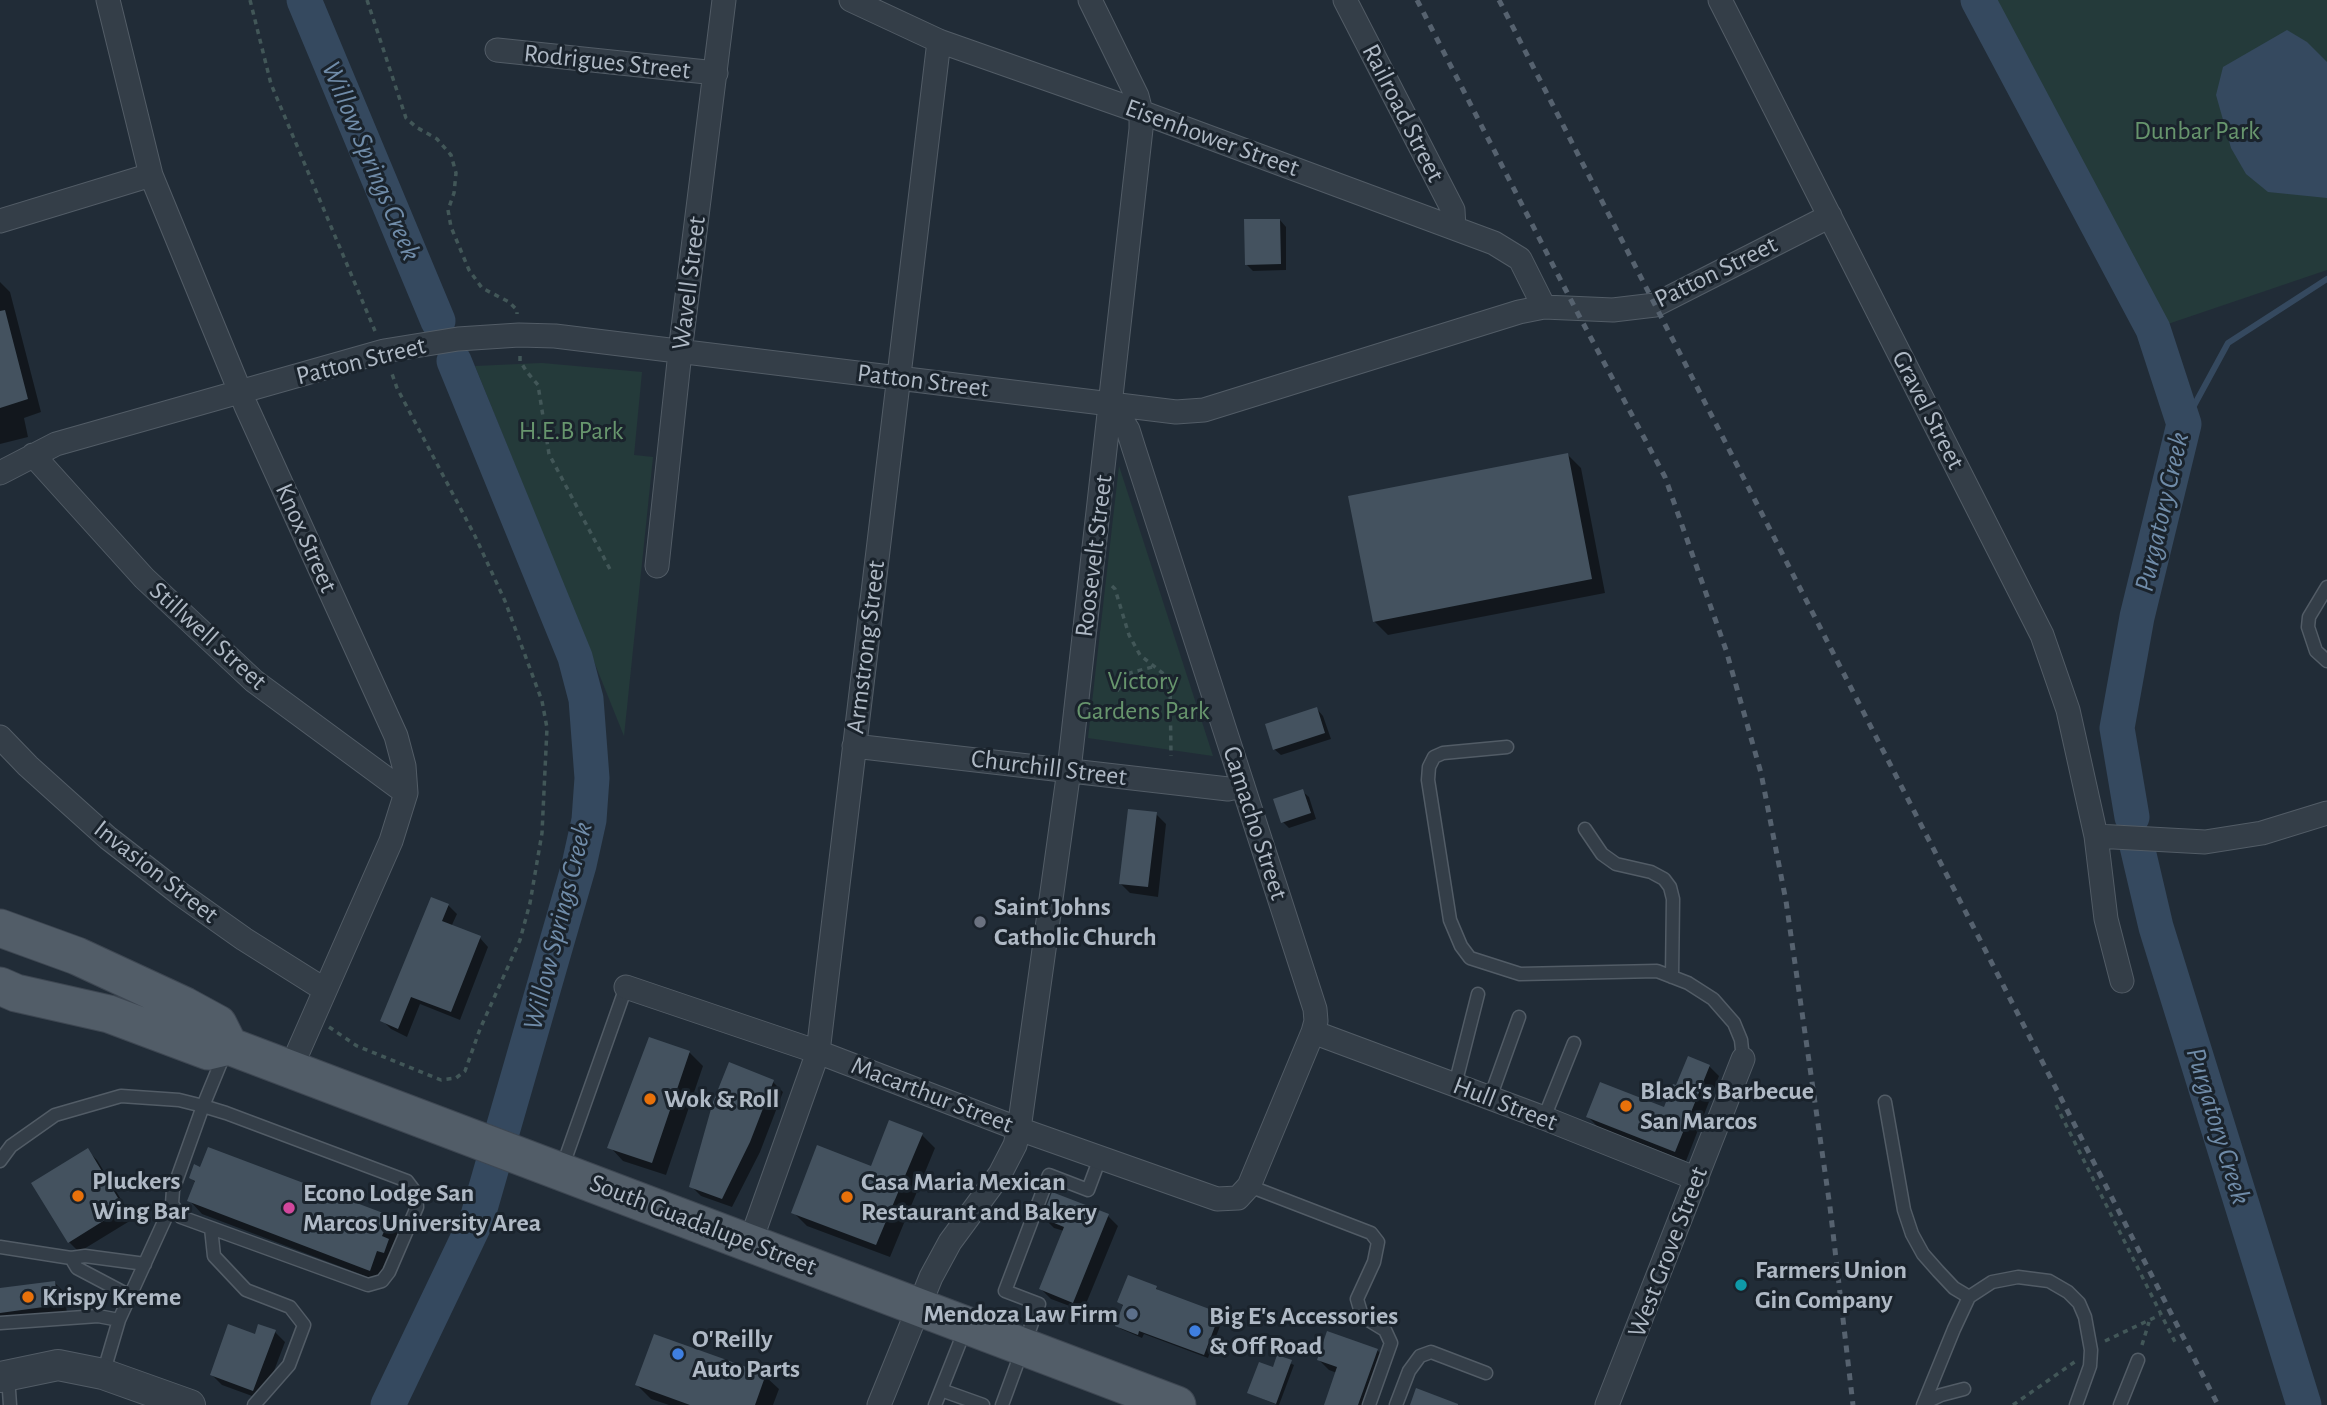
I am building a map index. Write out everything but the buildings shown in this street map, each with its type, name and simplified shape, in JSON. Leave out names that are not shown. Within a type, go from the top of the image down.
[{"type":"main road","points":[[0,928],[76,956],[185,1006],[218,1024],[229,1046]]},
{"type":"main road","name":"South Guadalupe Street","points":[[0,986],[16,993],[109,1014],[208,1051],[229,1046],[458,1135],[1177,1405]]},
{"type":"street","name":"Knox Street","points":[[108,0],[151,176],[240,392],[396,736],[404,766],[406,793],[391,841],[290,1070]]},
{"type":"street","name":"Wavell Street","points":[[657,566],[680,352],[724,0]]},
{"type":"street","name":"Eisenhower Street","points":[[852,0],[939,41],[1141,112],[1494,243],[1520,259],[1544,307]]},
{"type":"street","points":[[1090,0],[1137,96],[1141,112]]},
{"type":"street","name":"Railroad Street","points":[[1345,0],[1453,210],[1454,228]]},
{"type":"street","name":"Gravel Street","points":[[1720,0],[2042,635],[2067,710],[2096,836],[2106,919],[2122,981]]},
{"type":"street","name":"Armstrong Street","points":[[750,1243],[818,1052],[939,41]]},
{"type":"street","name":"Rodrigues Street","points":[[497,50],[716,73]]},
{"type":"street","name":"Roosevelt Street","points":[[879,1405],[931,1278],[950,1242],[1000,1174],[1015,1145],[1019,1129],[1069,771],[1112,405],[1141,112]]},
{"type":"street","points":[[0,221],[151,176]]},
{"type":"street","name":"Patton Street","points":[[0,473],[57,444],[384,351],[458,339],[519,335],[555,336],[1175,412],[1204,410],[1544,307],[1613,310],[1655,305],[1830,216]]},
{"type":"street","name":"Camacho Street","points":[[1112,405],[1131,440],[1315,1009],[1313,1032],[1244,1192]]},
{"type":"street","name":"Stillwell Street","points":[[33,455],[144,578],[254,681],[406,793]]},
{"type":"street","name":"Invasion Street","points":[[0,737],[108,838],[178,893],[325,990]]},
{"type":"street","name":"Churchill Street","points":[[854,746],[1228,789],[1243,786]]},
{"type":"street","points":[[2096,836],[2205,842],[2262,833],[2327,813]]},
{"type":"street","name":"Macarthur Street","points":[[626,987],[818,1052],[1019,1129],[1217,1199],[1244,1192]]},
{"type":"street","name":"Hull Street","points":[[1313,1032],[1544,1118],[1697,1179]]},
{"type":"street","name":"West Grove Street","points":[[1607,1405],[1743,1059]]},
{"type":"street","points":[[6,1386],[58,1365],[103,1374],[190,1405]]},
{"type":"lane","points":[[2327,587],[2309,617],[2308,627],[2316,650],[2327,661]]},
{"type":"lane","points":[[1507,747],[1443,753],[1434,757],[1429,767],[1450,920],[1461,946],[1470,958],[1520,974],[1657,971],[1688,983],[1713,999],[1734,1023],[1741,1040],[1743,1059]]},
{"type":"lane","points":[[1585,829],[1602,854],[1616,864],[1651,872],[1664,879],[1670,887],[1673,899],[1672,977]]},
{"type":"lane","points":[[546,1167],[626,987]]},
{"type":"lane","points":[[1455,1085],[1478,994]]},
{"type":"lane","points":[[1490,1098],[1519,1017]]},
{"type":"lane","points":[[1544,1118],[1574,1043]]},
{"type":"lane","points":[[103,1374],[120,1320],[172,1204],[173,1190],[203,1107],[229,1046]]},
{"type":"lane","points":[[0,1161],[11,1146],[55,1115],[121,1096],[179,1100],[226,1113],[407,1181],[416,1193],[418,1207],[389,1272],[382,1281],[368,1285],[181,1217],[172,1204]]},
{"type":"lane","points":[[1885,1102],[1912,1234],[1923,1254],[1938,1271],[1954,1288],[1969,1297]]},
{"type":"lane","points":[[1002,1405],[1040,1304],[1005,1291],[1049,1175],[1088,1189],[1100,1158]]},
{"type":"lane","points":[[1244,1192],[1371,1233],[1378,1242],[1374,1262],[1357,1300],[1362,1316],[1385,1330],[1391,1343],[1369,1405]]},
{"type":"lane","points":[[211,1228],[214,1256],[222,1265],[246,1290],[289,1307],[303,1325],[289,1366],[254,1405]]},
{"type":"lane","points":[[0,1247],[71,1258],[85,1256],[145,1264]]},
{"type":"lane","points":[[71,1258],[77,1268],[130,1296]]},
{"type":"lane","points":[[1924,1404],[1969,1297],[1992,1283],[2018,1277],[2049,1281],[2068,1292],[2079,1303],[2085,1317],[2091,1350],[2090,1366],[2076,1405]]},
{"type":"lane","points":[[0,1323],[98,1316],[120,1320]]},
{"type":"lane","points":[[935,1405],[967,1325]]},
{"type":"lane","points":[[1396,1405],[1409,1371],[1420,1356],[1432,1352],[1486,1373]]},
{"type":"lane","points":[[2120,1405],[2137,1360]]},
{"type":"lane","points":[[1924,1404],[1941,1395],[1964,1389]]},
{"type":"lane","points":[[941,1390],[983,1405]]},
{"type":"path","points":[[250,0],[271,84],[384,351],[397,388],[475,536],[505,601],[542,701],[547,729],[542,832],[530,902],[520,940],[480,1029],[465,1071],[456,1078],[441,1080],[357,1046],[313,1018]]},
{"type":"path","points":[[367,0],[406,118],[437,139],[451,155],[456,173],[454,193],[448,210],[451,227],[470,270],[482,288],[509,302],[517,310],[520,361],[538,384],[549,454],[612,573]]},
{"type":"path","points":[[1091,582],[1115,589],[1129,635],[1140,655],[1170,679],[1171,756]]},
{"type":"path","points":[[1116,691],[1130,673],[1156,666]]},
{"type":"path","points":[[2056,1105],[2177,1346]]},
{"type":"path","points":[[2137,1360],[2149,1322]]},
{"type":"green space","name":"Dunbar Park","points":[[1983,0],[2327,0],[2327,270],[2153,329]]},
{"type":"green space","name":"H.E.B Park","points":[[542,363],[642,372],[634,455],[653,457],[624,736],[475,366]]},
{"type":"green space","name":"Victory Gardens Park","points":[[1119,466],[1213,756],[1088,738]]},
{"type":"water","points":[[2287,30],[2307,42],[2327,62],[2327,198],[2268,192],[2246,174],[2231,148],[2216,95],[2223,67]]},
{"type":"waterway","name":"Willow Springs Creek","points":[[304,0],[438,321]]},
{"type":"waterway","name":"Purgatory Creek","points":[[1978,0],[2153,329],[2184,424],[2137,617],[2117,728],[2132,817]]},
{"type":"waterway","points":[[2184,424],[2228,343],[2327,279]]},
{"type":"waterway","name":"Willow Springs Creek","points":[[388,1405],[477,1219],[579,865],[589,820],[592,778],[586,699],[575,657],[454,361]]},
{"type":"waterway","name":"Purgatory Creek","points":[[2137,846],[2156,927],[2304,1405]]},
{"type":"railway","points":[[1417,0],[1665,477],[1726,650],[1761,773],[1786,901],[1830,1207],[1853,1405]]},
{"type":"railway","points":[[1499,0],[2218,1405]]},
{"type":"place","name":"Saint Johns Catholic Church","points":[[980,922]]},
{"type":"place","name":"Wok & Roll","points":[[650,1099]]},
{"type":"place","name":"Black's Barbecue San Marcos","points":[[1626,1106]]},
{"type":"place","name":"Pluckers Wing Bar","points":[[78,1196]]},
{"type":"place","name":"Casa Maria Mexican Restaurant and Bakery","points":[[847,1197]]},
{"type":"place","name":"Econo Lodge San Marcos University Area","points":[[289,1208]]},
{"type":"place","name":"Farmers Union Gin Company","points":[[1741,1285]]},
{"type":"place","name":"Krispy Kreme","points":[[28,1297]]},
{"type":"place","name":"Mendoza Law Firm","points":[[1132,1314]]},
{"type":"place","name":"Big E's Accessories & Off Road","points":[[1195,1331]]},
{"type":"place","name":"O'Reilly Auto Parts","points":[[678,1354]]}]
